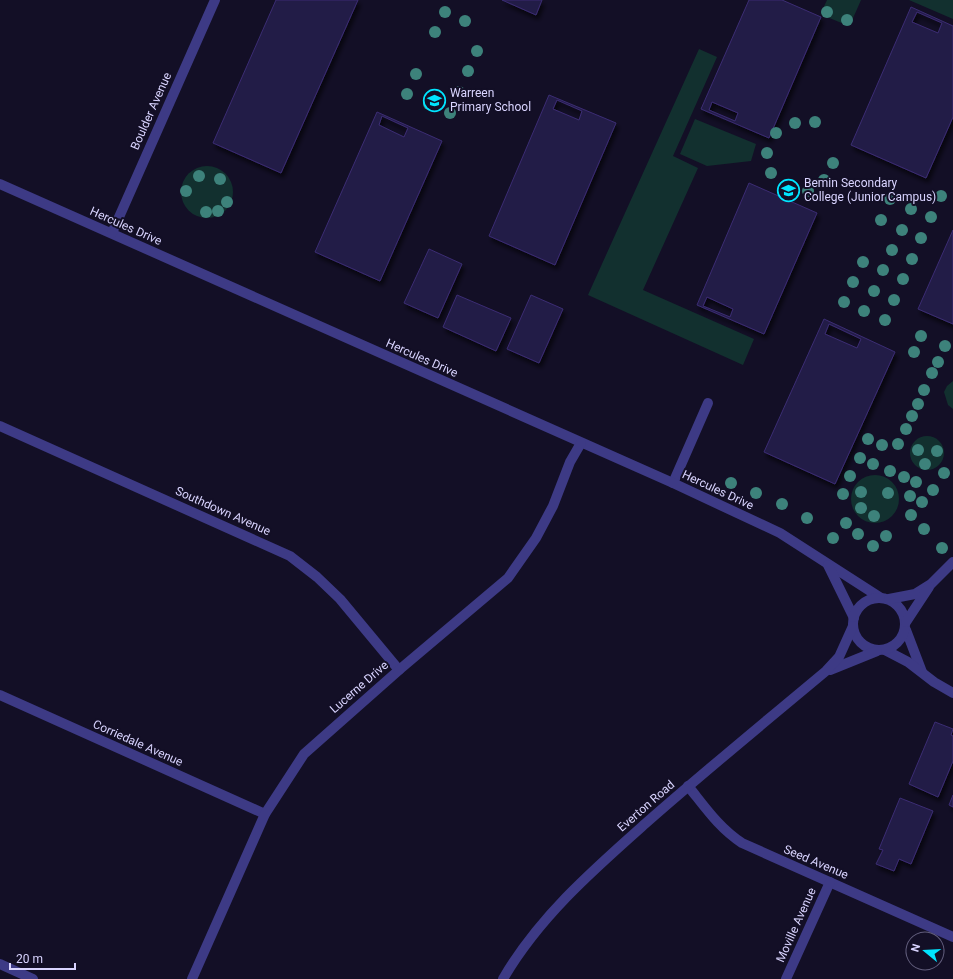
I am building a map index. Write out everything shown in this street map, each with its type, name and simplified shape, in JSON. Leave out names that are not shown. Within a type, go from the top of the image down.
[{"type":"street","name":"Boulder Avenue","points":[[112,233],[215,0]]},
{"type":"street","name":"Hercules Drive","points":[[0,184],[674,483],[780,533],[828,565],[885,598]]},
{"type":"street","points":[[674,483],[708,403]]},
{"type":"street","name":"Southdown Avenue","points":[[0,426],[290,556],[317,577],[340,599],[399,670]]},
{"type":"street","name":"Lucerne Drive","points":[[192,979],[265,814],[304,754],[399,670],[508,578],[536,538],[553,506],[570,462],[581,443]]},
{"type":"street","points":[[881,651],[898,643],[906,626],[932,584],[953,562]]},
{"type":"street","points":[[828,565],[853,622],[854,633],[863,645],[908,662],[923,674],[953,693]]},
{"type":"street","points":[[853,622],[861,605],[874,598],[915,594],[932,584]]},
{"type":"street","points":[[885,598],[901,608],[923,674]]},
{"type":"street","name":"Everton Road","points":[[504,979],[542,923],[587,875],[688,786],[826,671],[839,657],[853,622]]},
{"type":"street","name":"Everton Road","points":[[826,671],[881,651]]},
{"type":"street","name":"Corriedale Avenue","points":[[0,695],[265,814]]},
{"type":"street","name":"Seed Avenue","points":[[688,786],[727,833],[764,854],[953,937]]},
{"type":"street","name":"Moville Avenue","points":[[786,979],[830,882]]},
{"type":"street","points":[[0,964],[33,979]]},
{"type":"green space","points":[[827,0],[861,0],[849,26],[822,15],[821,13]]},
{"type":"green space","points":[[909,0],[953,0],[953,19]]},
{"type":"green space","points":[[699,49],[717,57],[673,156],[698,168],[643,290],[754,339],[743,365],[588,295]]},
{"type":"green space","points":[[695,119],[756,144],[751,161],[707,166],[680,154]]},
{"type":"green space","points":[[207,166],[221,170],[229,178],[233,192],[229,206],[221,214],[207,218],[193,214],[185,206],[181,192],[185,178],[193,170]]},
{"type":"green space","points":[[953,381],[953,409],[948,405],[944,392],[947,386]]},
{"type":"green space","points":[[927,436],[939,441],[944,453],[939,465],[927,470],[915,465],[910,453],[915,441]]},
{"type":"green space","points":[[875,475],[884,477],[892,482],[897,490],[899,499],[897,508],[892,516],[884,521],[875,523],[866,521],[858,516],[853,508],[851,499],[853,490],[858,482],[866,477]]},
{"type":"building","points":[[276,0],[358,0],[281,173],[213,143]]},
{"type":"building","points":[[502,0],[542,0],[536,15]]},
{"type":"building","points":[[749,0],[782,0],[821,17],[769,138],[701,109]],"holes":[[[712,102],[738,113],[735,121],[709,110]]]},
{"type":"building","points":[[911,7],[953,26],[953,117],[926,178],[851,145]],"holes":[[[917,12],[942,23],[938,33],[912,22]]]},
{"type":"building","points":[[549,95],[616,123],[555,265],[489,236]],"holes":[[[557,100],[582,111],[579,120],[553,109]]]},
{"type":"building","points":[[377,112],[442,141],[380,281],[315,252]],"holes":[[[382,116],[408,128],[404,137],[379,125]]]},
{"type":"building","points":[[749,183],[817,213],[764,334],[697,305]],"holes":[[[707,297],[733,309],[730,317],[703,306]]]},
{"type":"building","points":[[953,230],[953,324],[918,309]]},
{"type":"building","points":[[429,249],[462,264],[438,318],[404,303]]},
{"type":"building","points":[[457,295],[511,318],[496,351],[443,327]]},
{"type":"building","points":[[531,295],[563,309],[539,363],[507,349]]},
{"type":"building","points":[[824,319],[895,352],[835,484],[764,452]],"holes":[[[829,324],[861,339],[857,348],[825,334]]]},
{"type":"building","points":[[935,722],[953,729],[951,735],[953,736],[953,761],[938,797],[909,784]]},
{"type":"building","points":[[953,795],[953,807],[949,805]]},
{"type":"building","points":[[900,798],[933,811],[911,864],[899,859],[894,871],[876,864],[883,850],[879,849]]},
{"type":"place","name":"Warreen Primary School","points":[[435,100]]},
{"type":"place","name":"Bemin Secondary College (Junior Campus)","points":[[789,190]]}]
